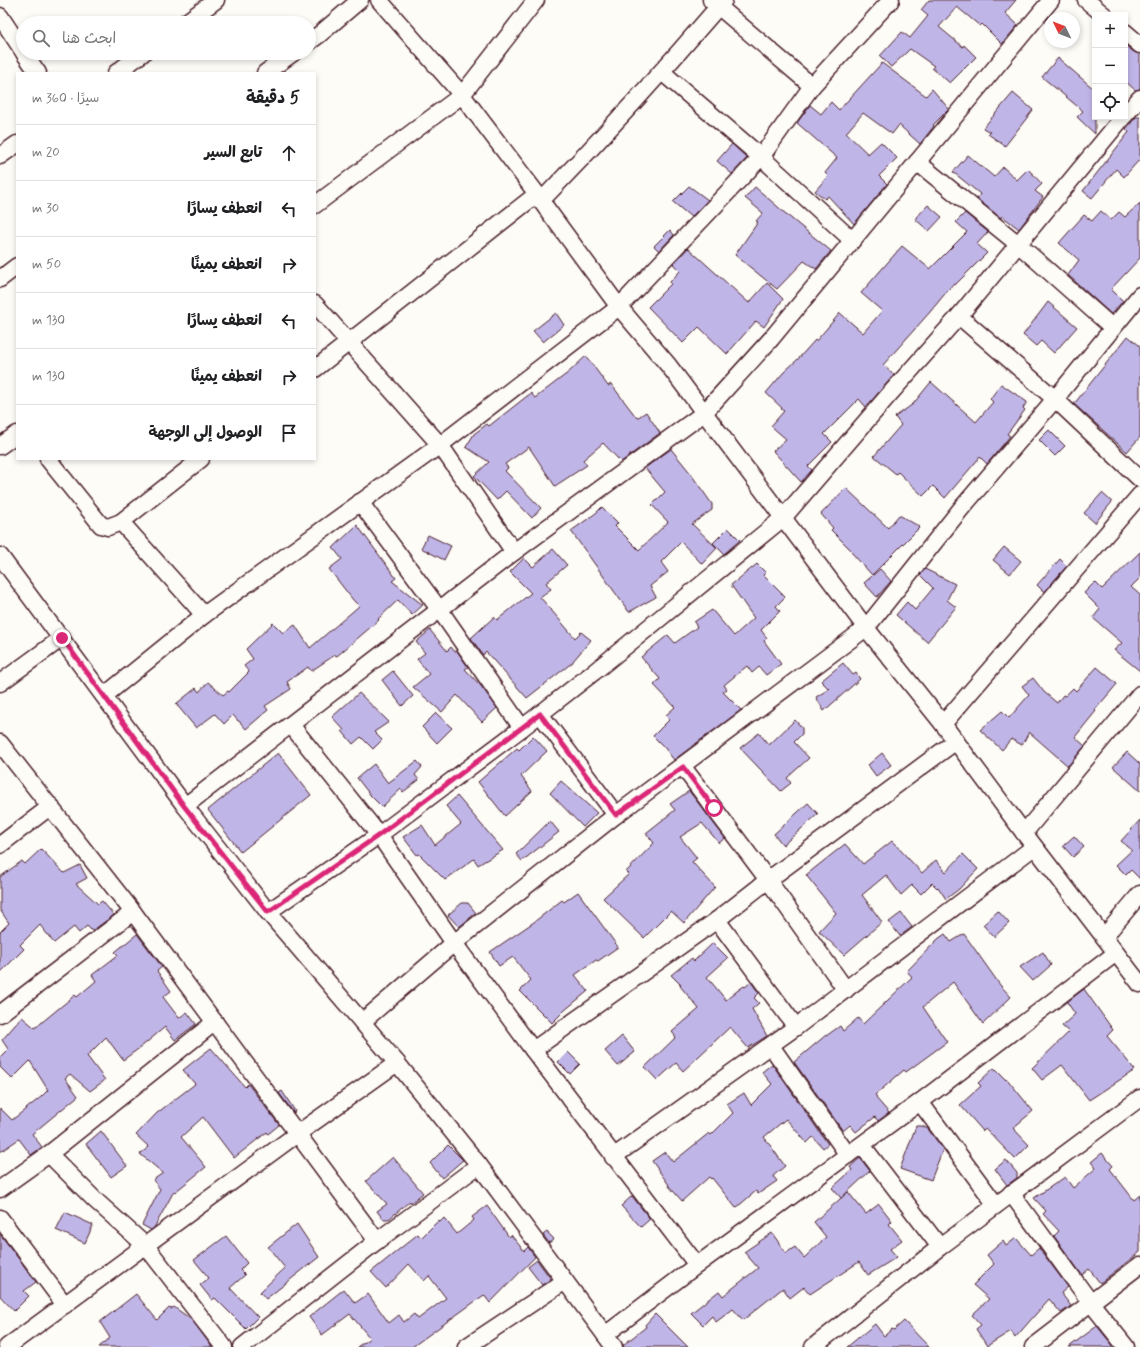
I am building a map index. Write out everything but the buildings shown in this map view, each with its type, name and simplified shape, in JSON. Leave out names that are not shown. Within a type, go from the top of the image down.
[{"type":"street","points":[[194,16],[216,0]]},
{"type":"street","points":[[316,36],[360,0]]},
{"type":"street","points":[[379,0],[462,95],[619,307],[669,366],[866,628],[943,724],[1024,834],[1140,984]]},
{"type":"street","points":[[316,204],[462,95],[536,0]]},
{"type":"street","points":[[104,696],[204,615],[440,445],[619,307],[761,157],[812,86],[891,0]]},
{"type":"street","points":[[184,806],[514,552],[704,413],[771,339],[1051,0]]},
{"type":"street","points":[[1086,0],[1100,12]]},
{"type":"street","points":[[316,368],[348,342],[539,197],[602,138],[662,72],[718,2],[812,86]]},
{"type":"street","points":[[0,16],[16,40]]},
{"type":"street","points":[[1128,35],[1140,45]]},
{"type":"street","points":[[29,60],[37,72]]},
{"type":"street","points":[[117,72],[134,60]]},
{"type":"street","points":[[266,72],[283,60]]},
{"type":"street","points":[[662,72],[761,157],[852,240]]},
{"type":"street","points":[[1128,112],[1140,98]]},
{"type":"street","points":[[268,912],[379,835],[522,728],[594,672],[783,518],[959,316],[1121,120]]},
{"type":"street","points":[[0,156],[16,145]]},
{"type":"street","points":[[917,162],[1018,244],[1113,328]]},
{"type":"street","points":[[0,279],[16,267]]},
{"type":"street","points":[[362,1022],[454,943],[616,815],[683,767],[866,628],[960,510],[1055,399],[1140,295]]},
{"type":"street","points":[[316,305],[440,445],[514,552]]},
{"type":"street","points":[[959,316],[1055,399],[1140,479]]},
{"type":"street","points":[[0,446],[16,435]]},
{"type":"street","points":[[49,460],[101,525],[108,527],[121,522],[200,460]]},
{"type":"street","points":[[943,724],[1140,495]]},
{"type":"street","points":[[360,502],[439,609],[522,728]]},
{"type":"street","points":[[121,522],[204,615]]},
{"type":"street","points":[[0,556],[62,638],[184,806],[268,912],[362,1022],[479,1165],[609,1341],[697,1265],[848,1156],[1116,953]]},
{"type":"street","points":[[0,683],[62,638]]},
{"type":"street","points":[[1024,834],[1140,694]]},
{"type":"street","points":[[540,714],[616,815]]},
{"type":"street","points":[[291,725],[379,835],[454,943],[533,1050],[613,1157],[697,1265]]},
{"type":"street","points":[[533,1050],[717,920],[768,880],[956,741]]},
{"type":"street","points":[[0,743],[133,912],[377,1241]]},
{"type":"street","points":[[683,767],[768,880],[846,990]]},
{"type":"street","points":[[0,845],[51,806]]},
{"type":"street","points":[[613,1157],[771,1046],[1034,847]]},
{"type":"street","points":[[1104,937],[1140,894]]},
{"type":"street","points":[[0,1014],[133,912]]},
{"type":"street","points":[[717,920],[796,1027]]},
{"type":"street","points":[[0,1189],[49,1154],[215,1022]]},
{"type":"street","points":[[771,1046],[848,1156]]},
{"type":"street","points":[[7,1347],[396,1063]]},
{"type":"street","points":[[813,1347],[940,1247],[1140,1098]]},
{"type":"street","points":[[920,1102],[996,1205]]},
{"type":"street","points":[[862,1145],[940,1247]]},
{"type":"street","points":[[49,1154],[146,1246],[224,1347]]},
{"type":"street","points":[[242,1347],[377,1241],[479,1165]]},
{"type":"street","points":[[1011,1193],[1126,1347]]},
{"type":"street","points":[[0,1218],[65,1304]]},
{"type":"street","points":[[1033,1347],[1092,1303],[1140,1264]]},
{"type":"street","points":[[467,1346],[565,1281]]},
{"type":"route","points":[[62,638],[184,806],[268,912],[379,835],[540,714],[616,815],[683,767],[714,808]]}]
